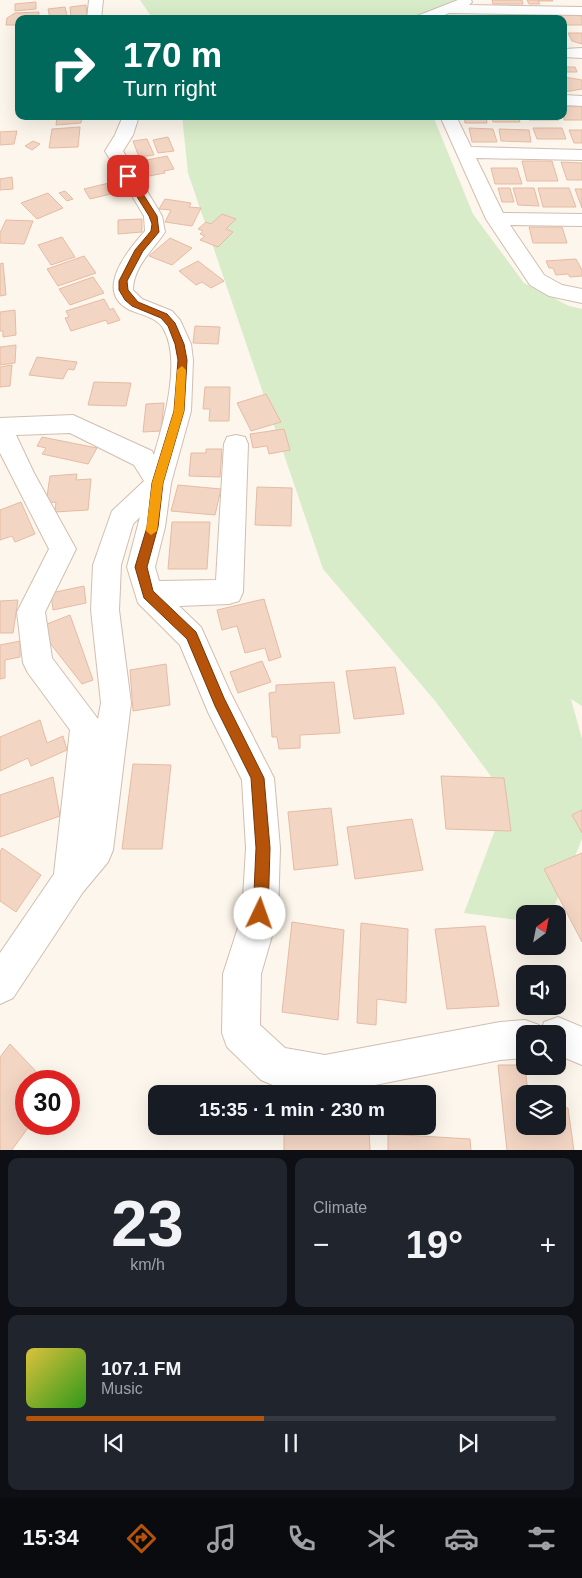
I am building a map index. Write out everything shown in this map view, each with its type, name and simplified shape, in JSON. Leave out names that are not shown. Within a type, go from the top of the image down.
[{"type":"street","points":[[94,15],[96,0]]},
{"type":"street","points":[[433,15],[468,0]]},
{"type":"street","points":[[449,9],[582,11]]},
{"type":"street","points":[[567,53],[582,53]]},
{"type":"street","points":[[567,100],[582,101]]},
{"type":"street","points":[[130,120],[124,135],[114,151],[156,224],[155,232],[140,250],[123,281],[123,290],[135,304],[164,316],[172,325],[180,344],[182,360],[179,411],[158,483],[152,527],[141,567],[148,594],[192,636],[219,702],[258,778],[263,848],[260,914],[242,974],[240,1033],[275,1066],[325,1076],[500,1041],[516,1040]]},
{"type":"street","points":[[450,120],[496,219],[537,280],[556,291],[582,296]]},
{"type":"street","points":[[464,152],[582,155]]},
{"type":"street","points":[[496,219],[582,220]]},
{"type":"street","points":[[71,880],[86,726],[38,663],[31,612],[63,549],[23,476],[0,427],[73,424],[143,458],[158,483]]},
{"type":"street","points":[[148,594],[229,592],[236,444]]},
{"type":"street","points":[[0,985],[71,880],[96,850],[116,703],[104,610],[107,565],[120,520],[158,483]]},
{"type":"street","points":[[566,1039],[582,1046]]},
{"type":"green space","points":[[140,0],[457,0],[423,15],[150,15]]},
{"type":"green space","points":[[182,120],[435,120],[473,214],[524,283],[569,306],[582,309],[582,706],[571,699],[582,739],[582,839],[555,905],[516,905],[516,920],[464,913],[507,798],[436,702],[323,569],[188,173]]},
{"type":"building","points":[[492,0],[522,0],[523,4],[493,4]]},
{"type":"building","points":[[527,0],[553,1],[538,1],[540,4],[529,4]]},
{"type":"building","points":[[36,2],[36,9],[15,11],[15,4]]},
{"type":"building","points":[[86,5],[87,15],[71,15],[70,7]]},
{"type":"building","points":[[65,7],[67,15],[49,15],[48,9]]},
{"type":"building","points":[[39,12],[39,15],[15,15],[15,25],[6,25],[7,18],[15,13]]},
{"type":"building","points":[[561,14],[582,16],[582,25],[567,25],[567,15]]},
{"type":"building","points":[[568,33],[582,33],[582,44],[572,41]]},
{"type":"building","points":[[567,67],[575,67],[577,72],[567,72]]},
{"type":"building","points":[[567,78],[582,80],[582,89],[567,92]]},
{"type":"building","points":[[567,106],[582,106],[582,120],[567,120]]},
{"type":"building","points":[[57,120],[81,120],[81,123],[56,125]]},
{"type":"building","points":[[465,120],[487,120],[487,123],[465,123]]},
{"type":"building","points":[[492,120],[519,120],[520,122],[493,122]]},
{"type":"building","points":[[80,127],[78,147],[49,148],[52,129]]},
{"type":"building","points":[[469,128],[493,129],[497,142],[472,142]]},
{"type":"building","points":[[533,128],[562,128],[566,139],[537,139]]},
{"type":"building","points":[[499,129],[529,130],[531,142],[501,141]]},
{"type":"building","points":[[569,130],[582,130],[582,143],[574,143]]},
{"type":"building","points":[[17,131],[14,144],[0,145],[0,132]]},
{"type":"building","points":[[168,137],[174,151],[158,153],[153,140]]},
{"type":"building","points":[[147,139],[154,155],[139,157],[133,141]]},
{"type":"building","points":[[33,141],[40,144],[32,150],[25,146]]},
{"type":"building","points":[[167,156],[174,169],[164,171],[165,173],[144,177],[137,162]]},
{"type":"building","points":[[522,161],[552,161],[558,181],[527,181]]},
{"type":"building","points":[[561,162],[582,163],[582,180],[567,180]]},
{"type":"building","points":[[491,168],[517,168],[522,184],[495,184]]},
{"type":"building","points":[[12,177],[13,189],[0,190],[0,179]]},
{"type":"building","points":[[117,181],[123,191],[90,199],[84,189]]},
{"type":"building","points":[[498,188],[510,188],[514,202],[502,202]]},
{"type":"building","points":[[513,188],[534,188],[539,206],[518,205]]},
{"type":"building","points":[[538,188],[569,188],[576,207],[543,207]]},
{"type":"building","points":[[575,189],[582,189],[582,208]]},
{"type":"building","points":[[65,191],[73,199],[67,201],[59,193]]},
{"type":"building","points":[[48,193],[63,208],[37,219],[21,203]]},
{"type":"building","points":[[165,199],[191,203],[189,207],[201,208],[192,226],[165,222],[171,210],[159,209]]},
{"type":"building","points":[[222,214],[236,219],[226,229],[233,232],[218,247],[200,240],[205,236],[200,234],[203,231],[198,229],[206,222],[211,224]]},
{"type":"building","points":[[142,219],[142,232],[118,234],[118,220]]},
{"type":"building","points":[[6,220],[33,221],[24,244],[0,243],[0,233]]},
{"type":"building","points":[[529,227],[562,227],[567,243],[533,243]]},
{"type":"building","points":[[62,237],[75,257],[51,265],[38,245]]},
{"type":"building","points":[[170,238],[192,248],[172,265],[149,256]]},
{"type":"building","points":[[84,256],[96,273],[58,286],[47,269]]},
{"type":"building","points":[[576,259],[582,270],[582,276],[556,275],[553,268],[549,268],[546,261]]},
{"type":"building","points":[[198,261],[224,281],[211,288],[202,282],[196,285],[179,271]]},
{"type":"building","points":[[3,263],[6,295],[0,296],[0,264]]},
{"type":"building","points":[[93,277],[104,293],[70,305],[59,289]]},
{"type":"building","points":[[104,299],[110,310],[113,308],[120,320],[108,324],[106,320],[71,331],[65,318],[69,317],[66,311]]},
{"type":"building","points":[[15,310],[16,335],[3,337],[3,331],[0,331],[0,312]]},
{"type":"building","points":[[195,326],[220,327],[218,344],[193,343]]},
{"type":"building","points":[[16,345],[15,363],[0,365],[0,347]]},
{"type":"building","points":[[37,357],[77,362],[74,370],[68,369],[63,379],[29,375]]},
{"type":"building","points":[[12,365],[10,386],[0,387],[0,367]]},
{"type":"building","points":[[94,382],[131,383],[126,406],[88,405]]},
{"type":"building","points":[[205,387],[230,387],[229,421],[209,421],[210,409],[203,409]]},
{"type":"building","points":[[266,394],[281,422],[251,431],[237,403]]},
{"type":"building","points":[[164,403],[161,431],[143,432],[146,404]]},
{"type":"building","points":[[284,429],[290,450],[269,454],[267,446],[253,448],[250,434]]},
{"type":"building","points":[[42,437],[97,448],[88,464],[42,454],[46,448],[37,446]]},
{"type":"building","points":[[206,449],[222,449],[220,477],[189,476],[191,453],[206,453]]},
{"type":"building","points":[[77,474],[76,480],[91,479],[88,510],[55,512],[56,502],[46,503],[50,476]]},
{"type":"building","points":[[178,485],[221,489],[215,515],[171,511]]},
{"type":"building","points":[[257,487],[292,488],[291,526],[255,525]]},
{"type":"building","points":[[21,502],[35,534],[15,542],[12,536],[0,540],[0,510]]},
{"type":"building","points":[[172,522],[210,522],[207,569],[168,569]]},
{"type":"building","points":[[84,586],[86,603],[53,610],[51,593]]},
{"type":"building","points":[[264,599],[281,657],[269,661],[265,648],[245,653],[237,626],[222,630],[217,610]]},
{"type":"building","points":[[18,600],[13,633],[0,633],[0,601]]},
{"type":"building","points":[[70,615],[93,680],[82,684],[46,638],[42,626]]},
{"type":"building","points":[[20,641],[20,657],[5,660],[5,678],[0,679],[0,645]]},
{"type":"building","points":[[262,661],[271,682],[238,693],[230,672]]},
{"type":"building","points":[[166,664],[170,705],[133,711],[130,670]]},
{"type":"building","points":[[395,667],[404,714],[354,719],[346,671]]},
{"type":"building","points":[[334,682],[340,733],[300,735],[300,748],[279,749],[277,737],[272,737],[269,693],[276,692],[276,685]]},
{"type":"building","points":[[40,720],[47,743],[63,736],[67,750],[31,766],[28,758],[0,771],[0,737]]},
{"type":"building","points":[[133,764],[171,765],[162,849],[122,849]]},
{"type":"building","points":[[441,776],[504,778],[511,831],[446,829]]},
{"type":"building","points":[[53,777],[60,816],[0,837],[0,795]]},
{"type":"building","points":[[331,808],[338,865],[294,870],[288,812]]},
{"type":"building","points":[[582,810],[582,833],[572,815]]},
{"type":"building","points":[[412,819],[423,870],[355,879],[347,827]]},
{"type":"building","points":[[2,848],[41,875],[16,912],[0,901],[0,852]]},
{"type":"building","points":[[582,853],[582,942],[566,911],[566,905],[563,905],[544,869]]},
{"type":"building","points":[[292,922],[344,930],[338,1020],[282,1012]]},
{"type":"building","points":[[361,923],[408,929],[406,1003],[377,999],[376,1025],[357,1023]]},
{"type":"building","points":[[485,926],[499,1006],[447,1009],[435,929]]},
{"type":"building","points":[[10,1044],[35,1070],[15,1070],[15,1135],[23,1135],[12,1150],[0,1150],[0,1057]]},
{"type":"building","points":[[498,1065],[516,1065],[516,1075],[526,1075],[527,1085],[516,1085],[516,1135],[566,1135],[566,1108],[568,1108],[574,1150],[507,1150]]},
{"type":"building","points":[[284,1135],[369,1135],[370,1150],[284,1150]]},
{"type":"building","points":[[388,1135],[470,1139],[471,1150],[388,1150]]},
{"type":"slow traffic","points":[[151,531],[158,483],[179,411],[182,370]]},
{"type":"route","points":[[128,176],[156,224],[155,232],[140,250],[123,281],[123,290],[135,304],[164,316],[172,325],[180,344],[182,360],[179,411],[158,483],[152,527],[141,567],[148,594],[192,636],[219,702],[258,778],[263,848],[260,914]]}]
